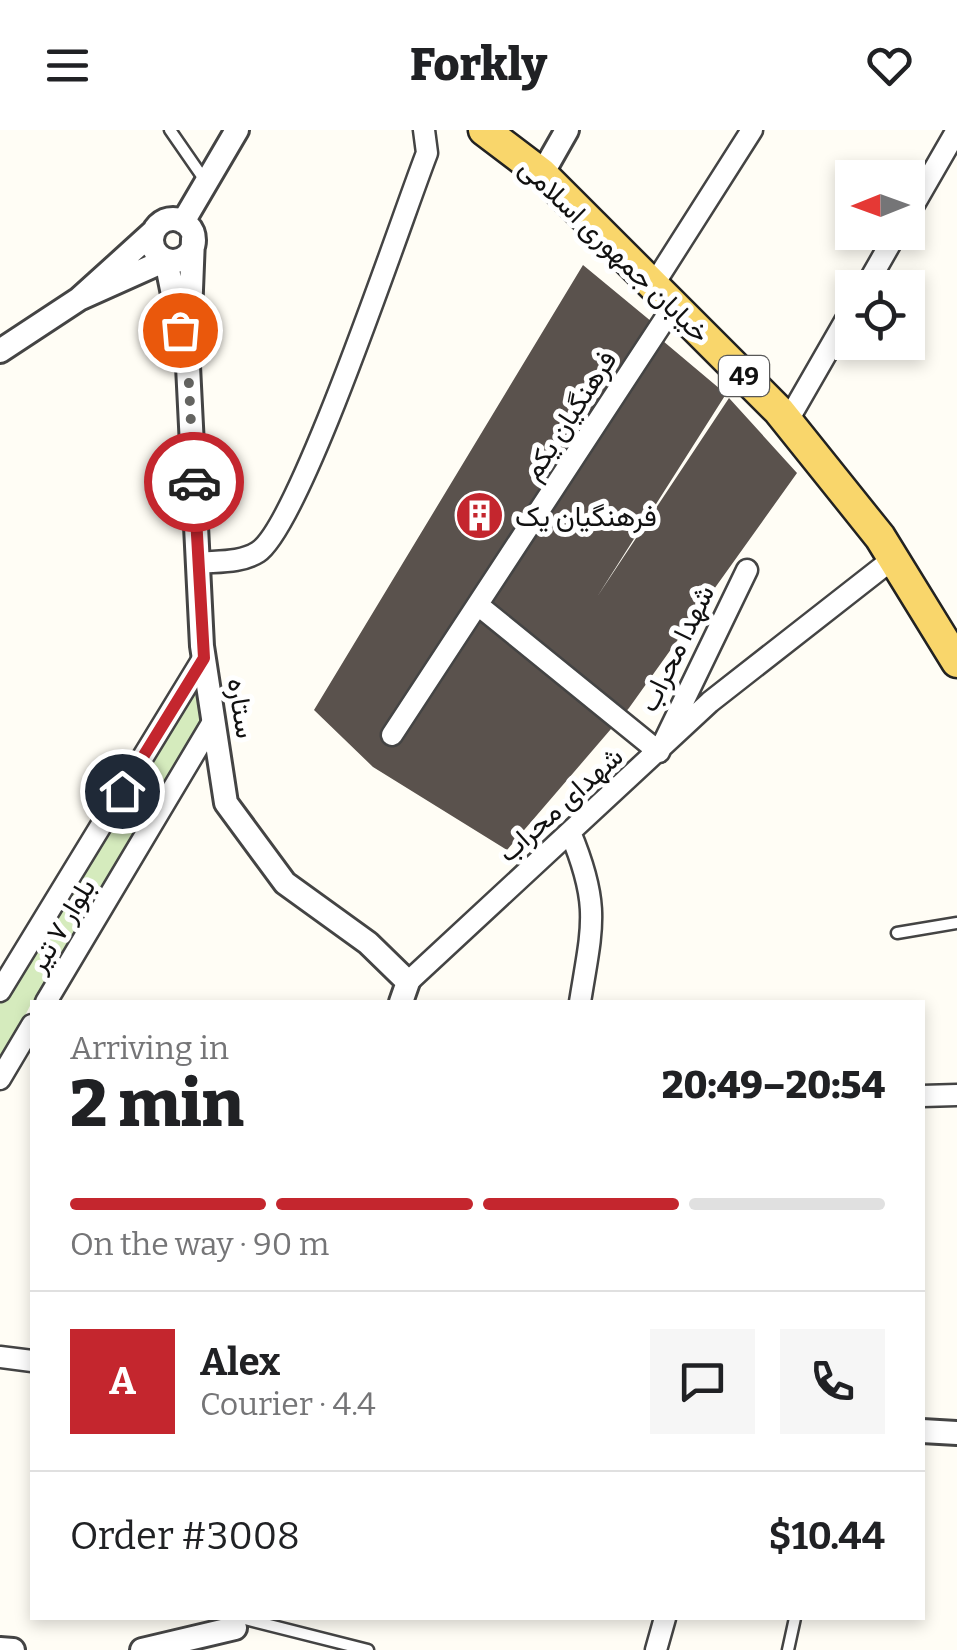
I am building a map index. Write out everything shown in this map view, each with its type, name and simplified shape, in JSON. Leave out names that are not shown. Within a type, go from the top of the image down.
[{"type":"main road","name":"خیابان جمهوری اسلامی","points":[[484,130],[542,174],[787,422],[894,558],[957,662]]},
{"type":"street","points":[[79,299],[166,260],[185,256],[188,230],[206,182],[237,130]]},
{"type":"street","points":[[198,563],[236,560],[260,551],[284,516],[312,457],[426,154],[424,130]]},
{"type":"street","points":[[542,174],[567,130]]},
{"type":"street","name":"فرهنگیان یکم","points":[[392,735],[478,605],[664,294],[752,130]]},
{"type":"street","points":[[925,186],[957,130]]},
{"type":"street","points":[[0,352],[79,299],[162,221],[188,230]]},
{"type":"street","points":[[188,230],[188,366]]},
{"type":"street","points":[[153,232],[155,252],[166,260],[188,366]]},
{"type":"street","points":[[787,422],[835,339]]},
{"type":"street","name":"ستاره","points":[[188,366],[204,658],[226,803],[285,883],[368,943],[404,992]]},
{"type":"street","name":"شهدای محراب","points":[[404,992],[710,702],[894,558]]},
{"type":"street","name":"شهدا محراب","points":[[659,752],[747,570]]},
{"type":"street","points":[[478,605],[659,752]]},
{"type":"street","name":"بلوار ۷ تیر","points":[[0,991],[204,658]]},
{"type":"street","name":"بلوار ۷ تیر","points":[[47,1000],[214,720]]},
{"type":"street","points":[[570,832],[584,865],[595,912],[580,1000]]},
{"type":"street","points":[[65,1000],[66,970]]},
{"type":"street","points":[[0,1078],[30,1028]]},
{"type":"street","points":[[925,1096],[957,1095]]},
{"type":"street","points":[[0,1357],[30,1361]]},
{"type":"street","points":[[925,1431],[957,1434]]},
{"type":"street","points":[[656,1650],[665,1620]]},
{"type":"street","points":[[142,1650],[239,1621]]},
{"type":"street","points":[[224,1650],[239,1621]]},
{"type":"street","points":[[0,1649],[13,1650]]},
{"type":"lane","points":[[170,130],[206,182]]},
{"type":"lane","points":[[897,934],[957,923]]},
{"type":"lane","points":[[788,1650],[795,1620]]},
{"type":"lane","points":[[239,1621],[368,1650]]},
{"type":"green space","points":[[204,658],[212,711],[38,1000],[30,1000],[0,1064],[0,995]]},
{"type":"building","points":[[583,265],[652,322],[478,605],[663,341],[726,394],[597,597],[729,398],[797,473],[629,708],[507,850],[373,767],[314,710]]},
{"type":"way so far","points":[[180,330],[188,366],[194,482]]},
{"type":"place","name":"فرهنگیان یک","points":[[480,516]]},
{"type":"route","points":[[122,791],[204,658],[194,482]]}]
